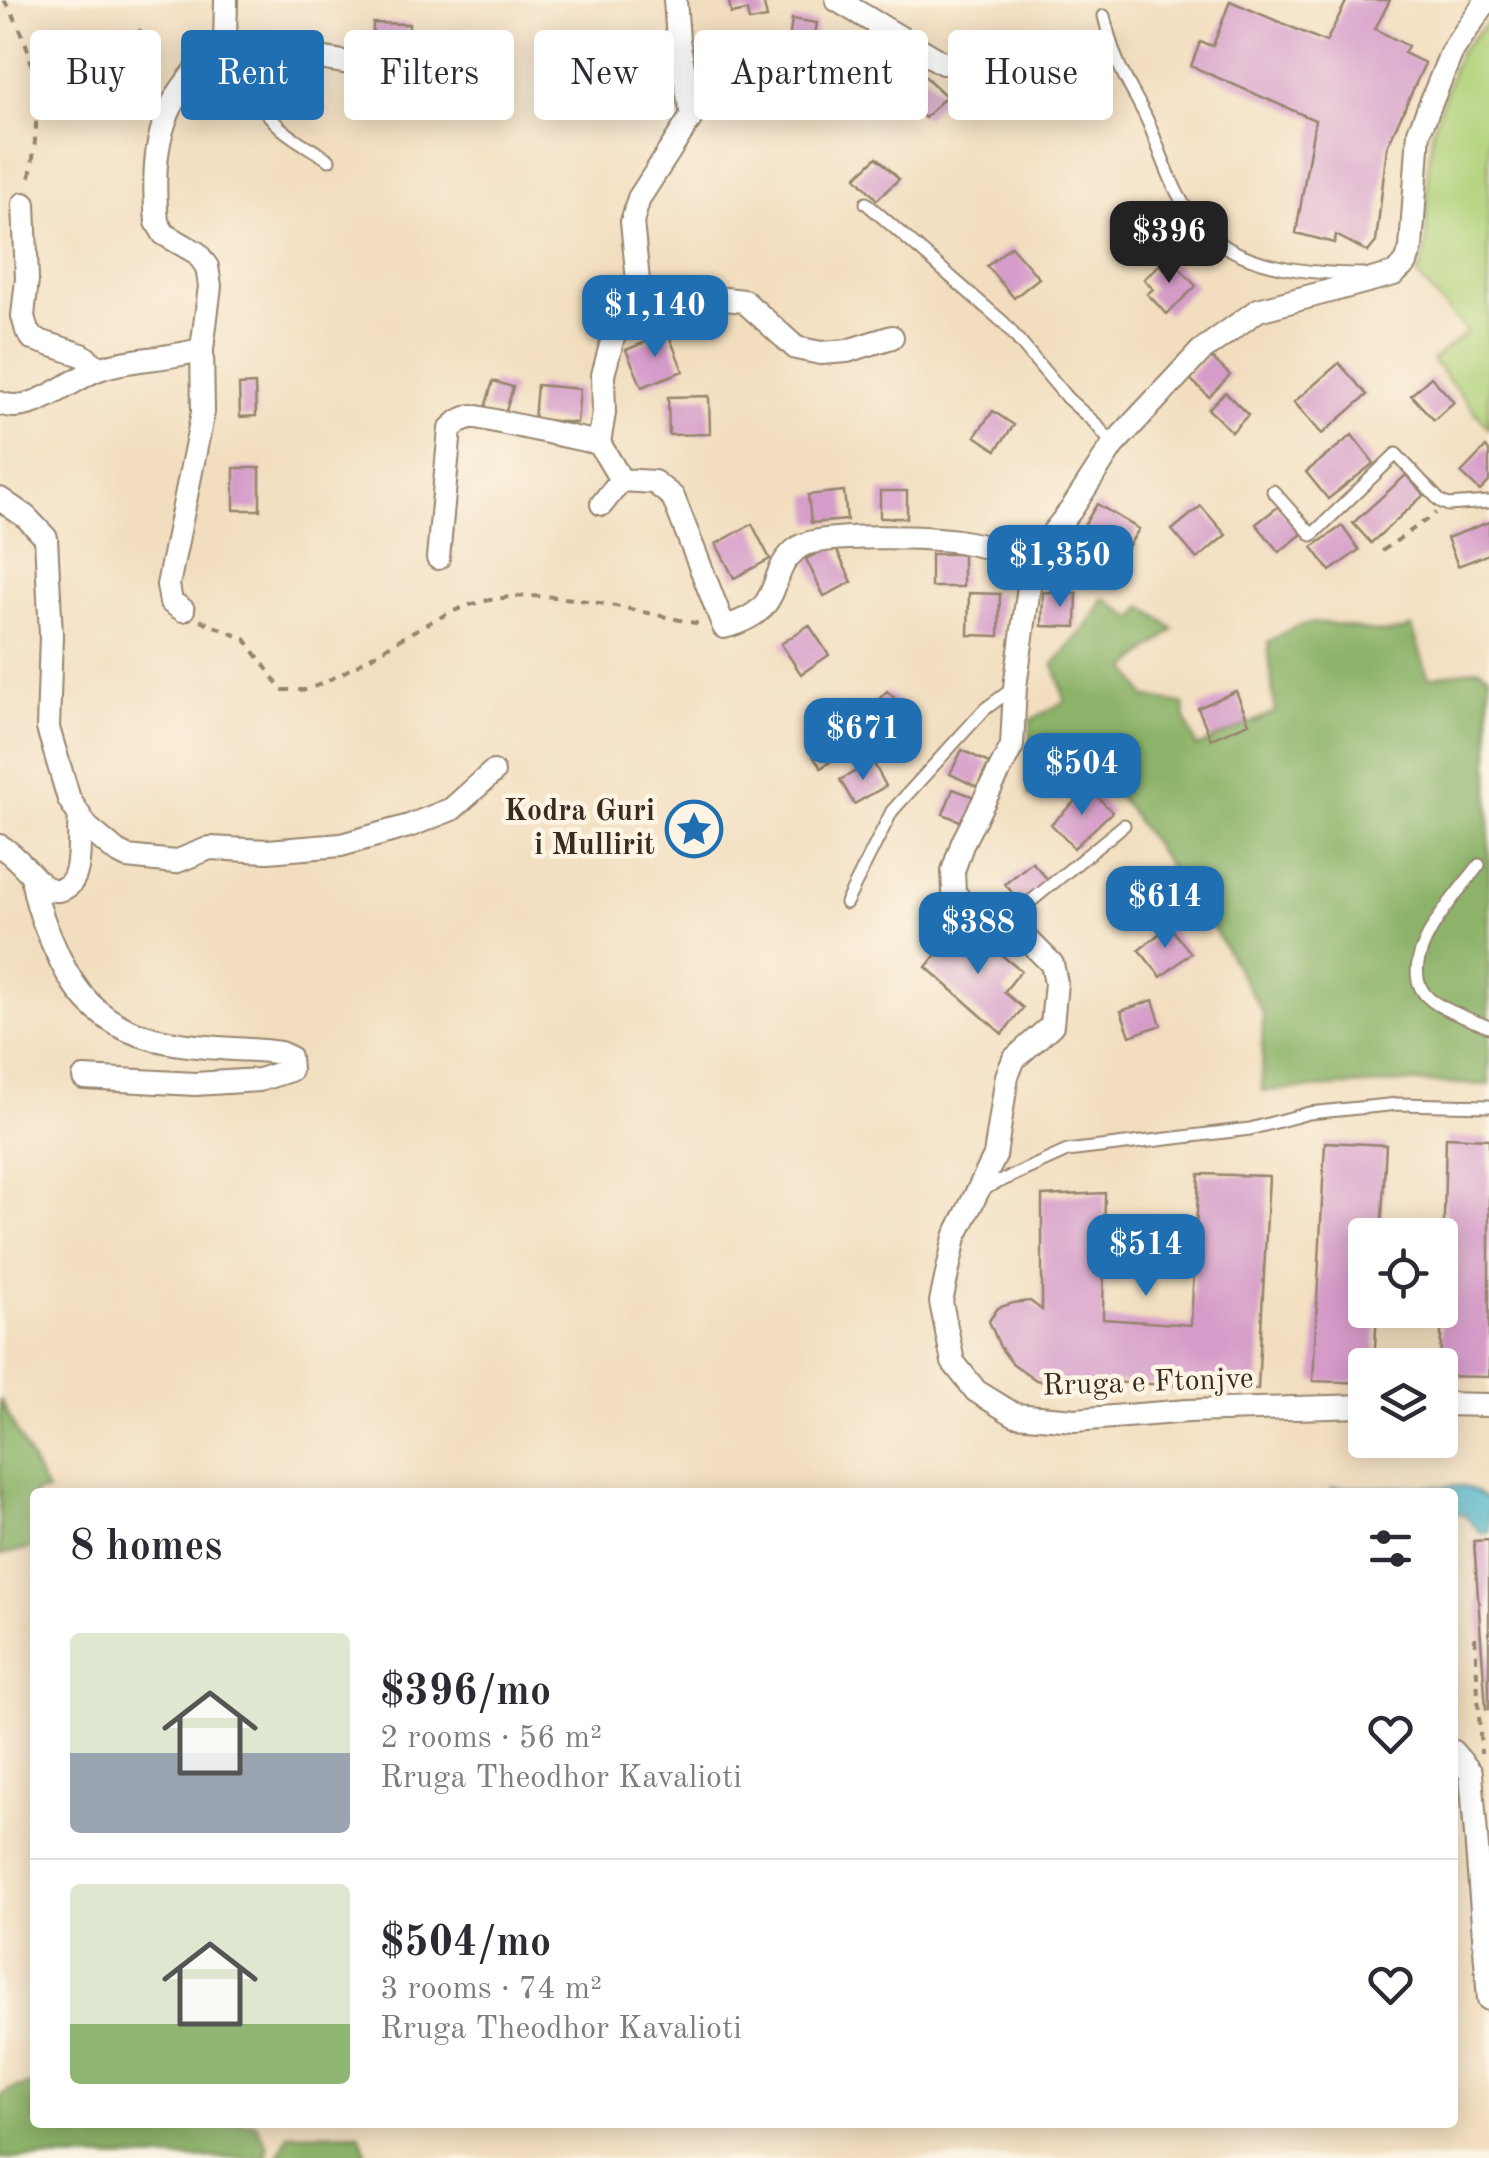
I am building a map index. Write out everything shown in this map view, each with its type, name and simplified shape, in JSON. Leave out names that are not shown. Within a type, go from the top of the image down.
[{"type":"street","points":[[226,0],[226,30]]},
{"type":"street","points":[[621,480],[599,443],[604,413],[602,374],[614,334],[639,290],[632,222],[639,198],[692,116],[675,0]]},
{"type":"street","points":[[837,0],[943,63]]},
{"type":"street","points":[[1008,920],[966,907],[954,892],[953,871],[963,842],[1012,746],[1015,687],[1033,558],[1071,510],[1113,445],[1201,351],[1258,310],[1394,274],[1406,264],[1411,248],[1419,132],[1452,51],[1478,4]]},
{"type":"street","points":[[181,88],[160,129],[157,222],[164,234],[198,253],[207,267],[210,286],[202,348],[203,412],[168,585],[171,602],[183,610]]},
{"type":"street","points":[[24,204],[27,280],[23,316],[27,331],[33,340],[82,355],[99,368]]},
{"type":"street","points":[[639,290],[744,301],[796,348],[822,354],[847,352],[892,337]]},
{"type":"street","points":[[0,403],[28,406],[99,368],[202,348]]},
{"type":"street","points":[[438,558],[450,429],[459,421],[472,416],[599,443]]},
{"type":"street","points":[[621,480],[654,482],[673,497],[724,627],[748,620],[766,605],[783,567],[798,548],[821,538],[956,540],[1033,558]]},
{"type":"street","points":[[602,504],[621,480]]},
{"type":"street","points":[[0,499],[26,517],[46,538],[51,634],[48,728],[69,800],[87,828],[117,852],[175,862],[210,848],[316,849],[409,826],[452,809],[493,772]]},
{"type":"street","points":[[0,846],[19,858],[45,888],[67,887],[76,876],[80,816]]},
{"type":"street","points":[[32,875],[34,895],[63,966],[86,1004],[100,1016],[121,1028],[173,1042],[280,1053],[289,1057],[290,1070],[259,1080],[195,1084],[84,1078]]},
{"type":"street","name":"Rruga e Ftonjve","points":[[1008,920],[1052,964],[1055,1006],[1052,1024],[1014,1059],[1007,1076],[995,1156],[955,1237],[941,1302],[953,1362],[976,1391],[1015,1415],[1074,1420],[1188,1411],[1348,1406]]},
{"type":"street","points":[[1458,1404],[1489,1405]]},
{"type":"street","points":[[1458,1758],[1470,1773],[1489,1999]]},
{"type":"lane","points":[[1104,16],[1117,61],[1141,104],[1167,170],[1184,204],[1204,231],[1278,268],[1316,274],[1394,274]]},
{"type":"lane","points":[[274,120],[329,160]]},
{"type":"lane","points":[[866,203],[1004,323],[1113,445]]},
{"type":"lane","points":[[1273,490],[1312,534],[1396,454],[1440,501],[1448,505],[1489,502]]},
{"type":"lane","points":[[846,903],[892,811],[985,709],[1015,687]]},
{"type":"lane","points":[[1008,920],[1124,825]]},
{"type":"lane","points":[[1479,864],[1424,941],[1416,965],[1419,987],[1431,1000],[1489,1027]]},
{"type":"lane","points":[[974,1193],[1067,1151],[1250,1129],[1327,1111],[1398,1104],[1489,1106]]},
{"type":"path","points":[[4,0],[18,21],[37,84],[37,137],[24,204]]},
{"type":"path","points":[[1382,552],[1448,505]]},
{"type":"path","points":[[183,610],[245,639],[282,690],[306,690],[323,683],[454,610],[489,600],[528,595],[724,627]]},
{"type":"path","points":[[1470,1773],[1482,1762],[1475,1636]]},
{"type":"green space","points":[[1489,21],[1489,428],[1432,360],[1467,332],[1416,274],[1426,246],[1433,129],[1459,52]]},
{"type":"green space","points":[[1104,598],[1135,619],[1143,606],[1174,629],[1128,668],[1145,696],[1184,705],[1197,747],[1275,712],[1268,643],[1308,624],[1326,623],[1376,632],[1412,627],[1429,678],[1479,668],[1489,675],[1489,1085],[1417,1082],[1262,1091],[1263,1013],[1211,924],[1094,762],[1029,796],[1031,720],[1065,701],[1054,664],[1090,622]]},
{"type":"green space","points":[[0,1399],[45,1488],[30,1488],[30,1548],[0,1555]]},
{"type":"green space","points":[[30,2084],[30,2128],[258,2128],[267,2145],[267,2158],[0,2158],[0,2096]]},
{"type":"green space","points":[[359,2133],[368,2158],[278,2158],[288,2134]]},
{"type":"water","points":[[1456,1486],[1472,1489],[1489,1501],[1489,1533],[1482,1534],[1458,1514],[1458,1488],[1332,1488]]},
{"type":"building","points":[[729,0],[763,0],[767,18],[749,21],[747,11],[731,14]]},
{"type":"building","points":[[1347,0],[1390,0],[1375,29],[1408,46],[1404,53],[1425,63],[1387,147],[1376,242],[1368,252],[1336,235],[1334,243],[1296,233],[1315,120],[1191,66],[1200,42],[1213,46],[1230,1],[1326,42]]},
{"type":"building","points":[[792,19],[817,23],[816,30],[791,30]]},
{"type":"building","points":[[373,23],[409,24],[409,30],[373,30]]},
{"type":"building","points":[[928,79],[946,96],[928,115]]},
{"type":"building","points":[[877,157],[899,179],[877,200],[856,177]]},
{"type":"building","points":[[1011,246],[1039,278],[1014,298],[987,266]]},
{"type":"building","points":[[1174,262],[1196,286],[1167,314],[1147,294],[1153,289],[1144,279],[1160,264],[1165,270]]},
{"type":"building","points":[[668,333],[683,371],[642,387],[626,350]]},
{"type":"building","points":[[1209,355],[1230,375],[1209,397],[1188,377]]},
{"type":"building","points":[[1339,363],[1367,395],[1322,434],[1294,402]]},
{"type":"building","points":[[1431,377],[1454,402],[1434,420],[1411,395]]},
{"type":"building","points":[[493,381],[513,387],[505,414],[485,408]]},
{"type":"building","points":[[255,384],[256,416],[240,417],[239,385]]},
{"type":"building","points":[[537,385],[580,389],[577,423],[534,419]]},
{"type":"building","points":[[1225,392],[1248,415],[1232,432],[1208,409]]},
{"type":"building","points":[[709,396],[710,434],[669,435],[668,397]]},
{"type":"building","points":[[993,411],[1014,425],[996,450],[975,436]]},
{"type":"building","points":[[1352,435],[1374,463],[1328,499],[1306,472]]},
{"type":"building","points":[[1486,447],[1489,482],[1480,491],[1461,473]]},
{"type":"building","points":[[234,468],[260,468],[260,510],[234,510]]},
{"type":"building","points":[[1406,475],[1424,495],[1371,543],[1353,523]]},
{"type":"building","points":[[844,491],[847,520],[811,523],[808,495]]},
{"type":"building","points":[[880,491],[907,491],[907,518],[880,518]]},
{"type":"building","points":[[1097,504],[1139,529],[1123,555],[1081,530]]},
{"type":"building","points":[[1201,506],[1226,535],[1197,559],[1172,530]]},
{"type":"building","points":[[1279,506],[1302,534],[1279,552],[1256,524]]},
{"type":"building","points":[[1489,522],[1489,554],[1458,566],[1447,538]]},
{"type":"building","points":[[752,524],[770,559],[734,578],[716,544]]},
{"type":"building","points":[[1342,526],[1359,550],[1330,571],[1312,547]]},
{"type":"building","points":[[834,545],[852,582],[824,596],[806,559]]},
{"type":"building","points":[[931,554],[963,554],[963,587],[931,587]]},
{"type":"building","points":[[1043,592],[1077,593],[1076,627],[1042,626]]},
{"type":"building","points":[[969,593],[1000,594],[999,636],[968,635]]},
{"type":"building","points":[[809,625],[829,655],[801,674],[781,644]]},
{"type":"building","points":[[887,691],[911,714],[893,734],[868,710]]},
{"type":"building","points":[[1236,691],[1249,723],[1211,739],[1198,708]]},
{"type":"building","points":[[842,721],[857,743],[821,768],[806,746]]},
{"type":"building","points":[[962,750],[989,763],[977,787],[950,774]]},
{"type":"building","points":[[873,762],[886,786],[854,804],[840,780]]},
{"type":"building","points":[[1089,788],[1112,812],[1074,848],[1051,824]]},
{"type":"building","points":[[953,789],[980,799],[970,825],[943,814]]},
{"type":"building","points":[[1032,862],[1048,880],[1021,903],[1005,884]]},
{"type":"building","points":[[962,923],[1021,971],[1004,992],[1023,1008],[1002,1034],[926,967]]},
{"type":"building","points":[[1169,926],[1191,953],[1161,977],[1139,950]]},
{"type":"building","points":[[1153,1000],[1161,1025],[1130,1036],[1121,1011]]},
{"type":"building","points":[[1446,1137],[1489,1139],[1489,1377],[1458,1376],[1458,1348],[1441,1348],[1441,1328],[1458,1328],[1458,1218],[1444,1218]]},
{"type":"building","points":[[1325,1142],[1386,1145],[1382,1218],[1348,1218],[1348,1328],[1376,1328],[1375,1348],[1348,1348],[1348,1382],[1313,1381]]},
{"type":"building","points":[[1199,1174],[1269,1176],[1258,1389],[1107,1382],[1066,1387],[1036,1380],[1012,1363],[989,1321],[998,1308],[1013,1303],[1030,1301],[1042,1310],[1042,1196],[1105,1193],[1103,1319],[1191,1325]]},
{"type":"building","points":[[1489,1540],[1489,1709],[1486,1709],[1474,1541]]},
{"type":"place","name":"Kodra Guri i Mullirit","points":[[694,829]]}]
